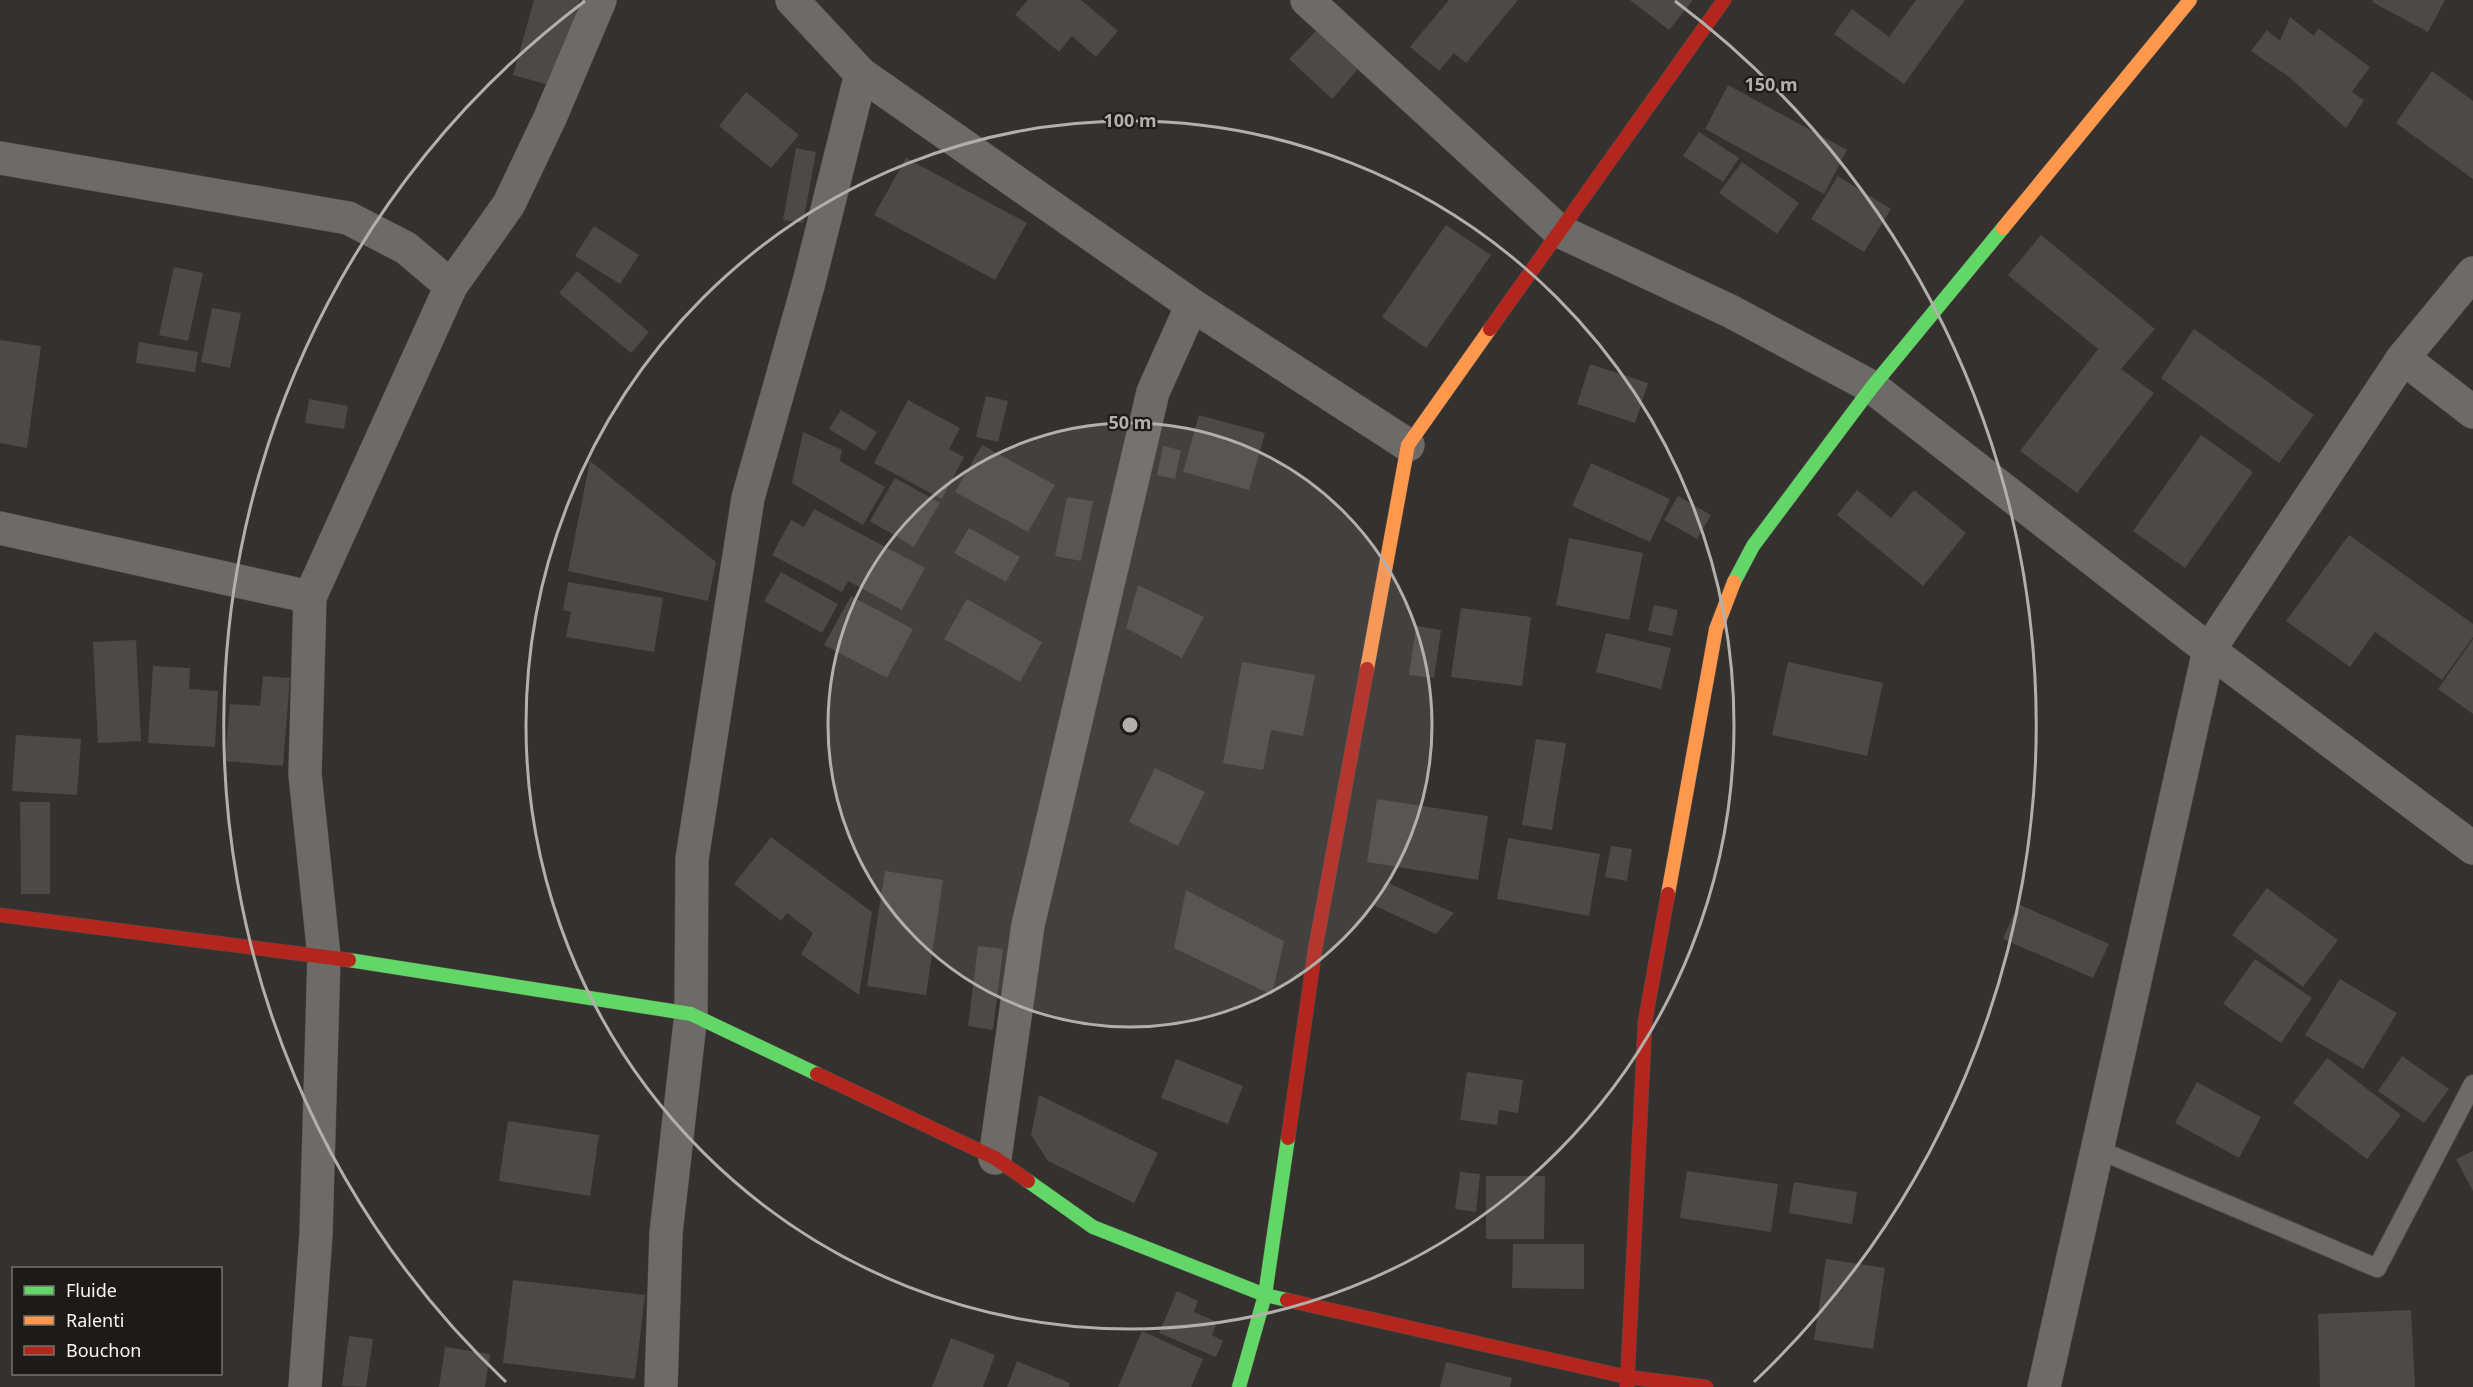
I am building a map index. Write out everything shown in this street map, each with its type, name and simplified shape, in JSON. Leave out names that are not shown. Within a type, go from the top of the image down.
[{"type":"street","points":[[305,1387],[316,1234],[324,956],[305,774],[310,597],[451,286],[508,204],[550,118],[600,0]]},
{"type":"street","points":[[792,0],[861,74],[1192,305],[1408,445]]},
{"type":"street","points":[[1307,0],[1559,231],[1730,311],[1872,387],[2209,650],[2473,848]]},
{"type":"street","points":[[1239,1387],[1265,1295],[1315,950],[1408,445],[1724,0]]},
{"type":"street","points":[[1627,1382],[1645,1022],[1716,629],[1732,586],[1753,546],[1872,387],[2190,0]]},
{"type":"street","points":[[661,1387],[666,1233],[692,1014],[692,859],[748,498],[809,282],[861,74]]},
{"type":"street","points":[[0,158],[348,218],[406,249],[451,286]]},
{"type":"street","points":[[2044,1387],[2209,650],[2403,358],[2473,273]]},
{"type":"street","points":[[996,1158],[1028,925],[1153,392],[1192,305]]},
{"type":"street","points":[[2403,358],[2473,412]]},
{"type":"street","points":[[0,528],[310,597]]},
{"type":"street","points":[[0,915],[324,956],[692,1014],[996,1158],[1093,1227],[1265,1295],[1627,1382],[1706,1387]]},
{"type":"lane","points":[[2097,1149],[2377,1268],[2473,1084]]},
{"type":"building","points":[[534,0],[580,0],[556,87],[513,75]]},
{"type":"building","points":[[1028,0],[1081,0],[1118,31],[1096,57],[1072,36],[1059,52],[1015,15]]},
{"type":"building","points":[[1449,0],[1518,0],[1466,63],[1454,53],[1439,71],[1410,47]]},
{"type":"building","points":[[1630,0],[1693,0],[1669,30]]},
{"type":"building","points":[[1916,0],[1965,0],[1904,84],[1834,34],[1852,9],[1889,37]]},
{"type":"building","points":[[2373,0],[2445,0],[2428,32],[2372,2]]},
{"type":"building","points":[[2290,17],[2314,36],[2318,28],[2370,67],[2352,92],[2364,100],[2346,128],[2289,77],[2251,51],[2267,30],[2280,41]]},
{"type":"building","points":[[1316,31],[1358,69],[1332,99],[1289,59]]},
{"type":"building","points":[[2432,71],[2473,101],[2473,179],[2396,123]]},
{"type":"building","points":[[1728,85],[1847,150],[1824,194],[1705,129]]},
{"type":"building","points":[[746,92],[799,135],[771,168],[719,126]]},
{"type":"building","points":[[1699,132],[1739,158],[1723,182],[1683,156]]},
{"type":"building","points":[[796,148],[816,152],[803,223],[783,220]]},
{"type":"building","points":[[906,158],[1027,223],[995,280],[874,215]]},
{"type":"building","points":[[1742,162],[1799,203],[1777,234],[1719,193]]},
{"type":"building","points":[[1838,176],[1891,209],[1864,252],[1811,219]]},
{"type":"building","points":[[1446,225],[1491,255],[1426,348],[1382,317]]},
{"type":"building","points":[[594,226],[639,255],[620,284],[575,256]]},
{"type":"building","points":[[2041,235],[2155,329],[2121,369],[2154,393],[2077,493],[2020,451],[2098,349],[2008,275]]},
{"type":"building","points":[[174,267],[203,273],[188,341],[159,335]]},
{"type":"building","points":[[577,271],[649,332],[631,353],[559,293]]},
{"type":"building","points":[[212,308],[241,313],[230,368],[201,362]]},
{"type":"building","points":[[2194,329],[2314,415],[2279,463],[2161,378]]},
{"type":"building","points":[[0,340],[41,346],[27,448],[0,443]]},
{"type":"building","points":[[139,342],[198,352],[195,372],[136,363]]},
{"type":"building","points":[[1590,364],[1648,383],[1635,423],[1577,404]]},
{"type":"building","points":[[986,396],[1008,401],[998,442],[976,437]]},
{"type":"building","points":[[309,399],[348,406],[344,429],[305,423]]},
{"type":"building","points":[[908,400],[960,428],[949,449],[964,457],[942,499],[874,463]]},
{"type":"building","points":[[841,410],[877,432],[865,451],[829,429]]},
{"type":"building","points":[[1199,415],[1265,433],[1249,490],[1183,472]]},
{"type":"building","points":[[803,432],[842,450],[840,461],[885,487],[863,525],[792,483]]},
{"type":"building","points":[[2201,435],[2253,472],[2185,568],[2133,531]]},
{"type":"building","points":[[982,445],[1055,485],[1028,532],[955,492]]},
{"type":"building","points":[[1163,446],[1181,450],[1175,479],[1157,475]]},
{"type":"building","points":[[590,461],[716,562],[708,601],[568,571]]},
{"type":"building","points":[[1591,463],[1670,499],[1650,542],[1572,506]]},
{"type":"building","points":[[895,478],[940,503],[914,547],[870,521]]},
{"type":"building","points":[[1857,490],[1891,518],[1914,490],[1966,533],[1923,586],[1837,515]]},
{"type":"building","points":[[1678,496],[1711,515],[1697,539],[1664,520]]},
{"type":"building","points":[[1067,497],[1093,501],[1081,561],[1055,556]]},
{"type":"building","points":[[814,509],[925,568],[902,610],[848,581],[842,592],[772,555],[791,520],[804,527]]},
{"type":"building","points":[[969,528],[1020,557],[1006,582],[954,553]]},
{"type":"building","points":[[2349,535],[2473,624],[2473,637],[2442,680],[2375,632],[2350,667],[2286,621]]},
{"type":"building","points":[[1569,538],[1643,553],[1629,620],[1556,605]]},
{"type":"building","points":[[781,572],[838,604],[822,633],[764,601]]},
{"type":"building","points":[[568,582],[663,598],[654,652],[566,637],[571,612],[563,610]]},
{"type":"building","points":[[1138,585],[1204,617],[1182,658],[1126,628]]},
{"type":"building","points":[[851,596],[913,629],[887,678],[824,645]]},
{"type":"building","points":[[967,599],[1042,642],[1020,682],[944,639]]},
{"type":"building","points":[[1654,605],[1678,610],[1672,636],[1648,631]]},
{"type":"building","points":[[1461,608],[1531,617],[1522,686],[1451,677]]},
{"type":"building","points":[[1416,626],[1441,630],[1434,678],[1409,675]]},
{"type":"building","points":[[1606,633],[1671,648],[1661,689],[1596,672]]},
{"type":"building","points":[[2473,639],[2473,714],[2438,689]]},
{"type":"building","points":[[136,640],[141,741],[98,743],[93,642]]},
{"type":"building","points":[[1242,662],[1315,675],[1303,736],[1271,730],[1263,770],[1223,763]]},
{"type":"building","points":[[1788,662],[1883,683],[1867,756],[1772,735]]},
{"type":"building","points":[[153,666],[190,668],[189,689],[218,691],[215,747],[148,743]]},
{"type":"building","points":[[263,676],[290,678],[283,766],[225,761],[230,704],[260,706]]},
{"type":"building","points":[[16,735],[81,739],[77,795],[12,791]]},
{"type":"building","points":[[1536,739],[1566,743],[1552,830],[1522,825]]},
{"type":"building","points":[[1155,768],[1205,792],[1178,846],[1129,822]]},
{"type":"building","points":[[1377,799],[1488,816],[1478,880],[1367,862]]},
{"type":"building","points":[[20,802],[50,802],[50,894],[21,894]]},
{"type":"building","points":[[771,837],[872,912],[859,995],[801,954],[813,933],[787,913],[781,921],[734,884]]},
{"type":"building","points":[[1508,838],[1600,854],[1589,916],[1497,899]]},
{"type":"building","points":[[1611,846],[1632,849],[1627,881],[1605,877]]},
{"type":"building","points":[[885,871],[943,880],[926,995],[867,986]]},
{"type":"building","points":[[1386,882],[1454,913],[1436,934],[1375,906]]},
{"type":"building","points":[[2267,888],[2338,940],[2303,987],[2232,935]]},
{"type":"building","points":[[1186,890],[1284,941],[1272,995],[1174,948]]},
{"type":"building","points":[[2018,904],[2109,944],[2093,978],[2003,939]]},
{"type":"building","points":[[978,946],[1003,949],[993,1030],[968,1026]]},
{"type":"building","points":[[2255,959],[2312,998],[2281,1043],[2223,1004]]},
{"type":"building","points":[[2340,979],[2397,1013],[2363,1069],[2305,1035]]},
{"type":"building","points":[[2402,1056],[2449,1089],[2424,1123],[2378,1091]]},
{"type":"building","points":[[2327,1058],[2401,1115],[2367,1159],[2293,1103]]},
{"type":"building","points":[[1176,1059],[1243,1086],[1228,1124],[1161,1098]]},
{"type":"building","points":[[1467,1072],[1523,1080],[1518,1113],[1499,1110],[1497,1125],[1460,1120]]},
{"type":"building","points":[[2197,1082],[2261,1117],[2239,1158],[2175,1123]]},
{"type":"building","points":[[1039,1095],[1158,1153],[1134,1203],[1048,1161],[1031,1135]]},
{"type":"building","points":[[508,1121],[599,1135],[590,1196],[499,1181]]},
{"type":"building","points":[[2473,1151],[2473,1191],[2456,1159]]},
{"type":"building","points":[[1687,1171],[1778,1184],[1771,1232],[1680,1218]]},
{"type":"building","points":[[1460,1172],[1480,1174],[1476,1212],[1455,1209]]},
{"type":"building","points":[[1486,1176],[1545,1176],[1544,1239],[1486,1239]]},
{"type":"building","points":[[1794,1182],[1857,1192],[1852,1224],[1789,1213]]},
{"type":"building","points":[[1513,1244],[1584,1244],[1584,1289],[1512,1288]]},
{"type":"building","points":[[1826,1259],[1885,1268],[1873,1349],[1814,1340]]},
{"type":"building","points":[[513,1280],[645,1295],[635,1379],[503,1363]]},
{"type":"building","points":[[1177,1291],[1198,1301],[1194,1312],[1217,1322],[1212,1335],[1223,1341],[1216,1357],[1159,1333]]},
{"type":"building","points":[[2411,1310],[2415,1387],[2320,1387],[2318,1314]]},
{"type":"building","points":[[1142,1331],[1203,1359],[1191,1387],[1118,1387]]},
{"type":"building","points":[[349,1336],[373,1339],[366,1387],[342,1386]]},
{"type":"building","points":[[951,1338],[995,1355],[983,1387],[932,1387]]},
{"type":"building","points":[[445,1347],[490,1354],[485,1387],[439,1387]]},
{"type":"building","points":[[1017,1361],[1070,1383],[1069,1387],[1007,1387]]},
{"type":"building","points":[[1446,1362],[1512,1378],[1510,1387],[1440,1387]]},
{"type":"traffic: fast","points":[[1734,582],[1753,546],[1872,387],[2003,228]]},
{"type":"traffic: fast","points":[[349,960],[691,1014],[817,1074]]},
{"type":"traffic: fast","points":[[1239,1387],[1265,1295],[1288,1138]]},
{"type":"traffic: fast","points":[[1028,1181],[1093,1227],[1265,1295],[1287,1300]]},
{"type":"traffic: slow","points":[[2003,228],[2190,0]]},
{"type":"traffic: slow","points":[[1367,669],[1408,445],[1490,329]]},
{"type":"traffic: slow","points":[[1668,894],[1716,629],[1734,582]]},
{"type":"traffic: jam","points":[[1490,329],[1724,0]]},
{"type":"traffic: jam","points":[[1288,1138],[1315,950],[1367,669]]},
{"type":"traffic: jam","points":[[1627,1387],[1645,1022],[1668,894]]},
{"type":"traffic: jam","points":[[0,915],[349,960]]},
{"type":"traffic: jam","points":[[817,1074],[995,1158],[1028,1181]]},
{"type":"traffic: jam","points":[[1287,1300],[1627,1377],[1706,1387]]}]
